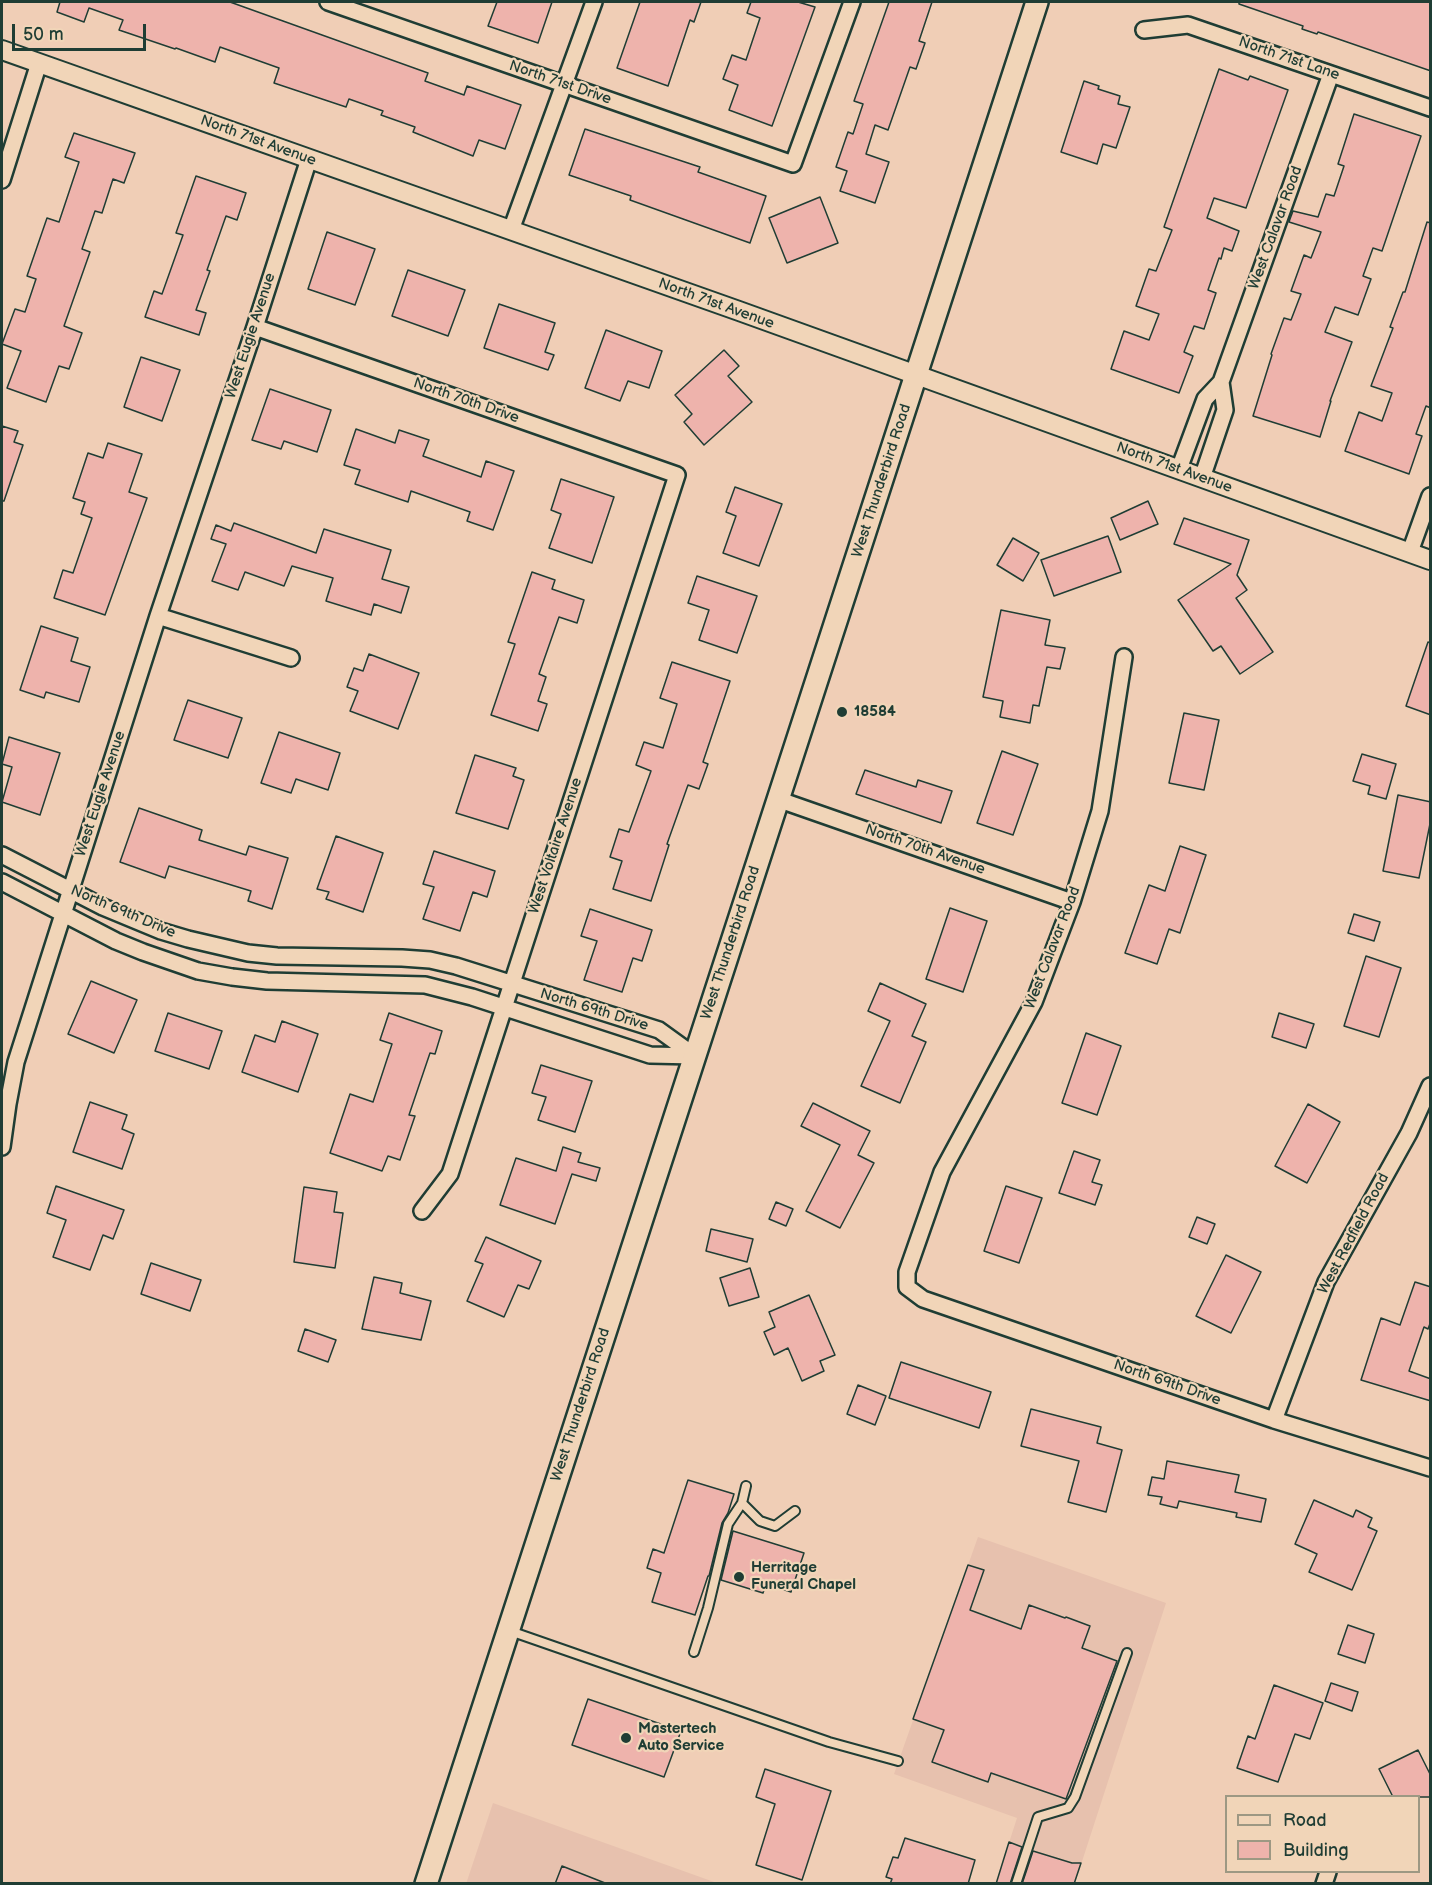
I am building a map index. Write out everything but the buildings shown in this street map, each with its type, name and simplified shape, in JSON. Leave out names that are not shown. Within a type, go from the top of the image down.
[{"type":"main road","name":"West Thunderbird Road","points":[[426,1884],[1036,2]]},
{"type":"street","name":"North 71st Drive","points":[[332,2],[793,164],[852,2]]},
{"type":"street","points":[[512,230],[594,2]]},
{"type":"street","name":"North 71st Lane","points":[[1144,30],[1188,25],[1431,108]]},
{"type":"street","name":"North 71st Avenue","points":[[2,50],[512,230],[1431,560]]},
{"type":"street","points":[[2,180],[39,63]]},
{"type":"street","name":"West Calavar Road","points":[[1179,469],[1205,399],[1221,382],[1331,74]]},
{"type":"street","name":"West Eugie Avenue","points":[[2,1147],[16,1062],[158,615],[309,159]]},
{"type":"street","name":"North 70th Drive","points":[[255,327],[677,475]]},
{"type":"street","name":"West Calavar Road","points":[[1202,478],[1225,410],[1221,382]]},
{"type":"street","points":[[1197,418],[1220,425]]},
{"type":"street","name":"West Voltaire Avenue","points":[[422,1211],[450,1174],[677,475]]},
{"type":"street","points":[[1410,552],[1430,499]]},
{"type":"street","points":[[158,615],[291,657]]},
{"type":"street","name":"West Calavar Road","points":[[907,1287],[907,1272],[942,1172],[1034,1002],[1072,902],[1100,811],[1124,657]]},
{"type":"street","name":"North 70th Avenue","points":[[777,799],[1072,902]]},
{"type":"street","name":"North 69th Drive","points":[[2,855],[103,907],[161,931],[219,947],[267,955],[430,960],[456,966],[659,1030],[695,1056]]},
{"type":"street","name":"North 69th Drive","points":[[2,882],[62,914],[143,952],[210,973],[265,981],[424,985],[450,991],[650,1054],[695,1056]]},
{"type":"street","points":[[265,981],[267,955]]},
{"type":"street","name":"West Redfield Road","points":[[1274,1420],[1326,1282],[1409,1133],[1431,1086]]},
{"type":"street","name":"North 69th Drive","points":[[907,1287],[923,1299],[1274,1420],[1431,1468]]},
{"type":"lane","points":[[694,1652],[708,1608],[728,1524],[742,1503],[746,1486]]},
{"type":"lane","points":[[742,1503],[759,1521],[775,1526],[795,1511]]},
{"type":"lane","points":[[508,1630],[819,1739],[898,1761]]},
{"type":"lane","points":[[1016,1884],[1038,1817],[1068,1808],[1075,1797],[1127,1653]]},
{"type":"shaded area","points":[[978,1537],[1166,1603],[1075,1883],[996,1883],[1017,1818],[894,1774]]},
{"type":"shaded area","points":[[493,1803],[717,1883],[466,1884]]},
{"type":"place","name":"18584","points":[[842,712]]},
{"type":"place","name":"Herritage Funeral Chapel","points":[[739,1577]]},
{"type":"place","name":"Mastertech Auto Service","points":[[626,1738]]}]
